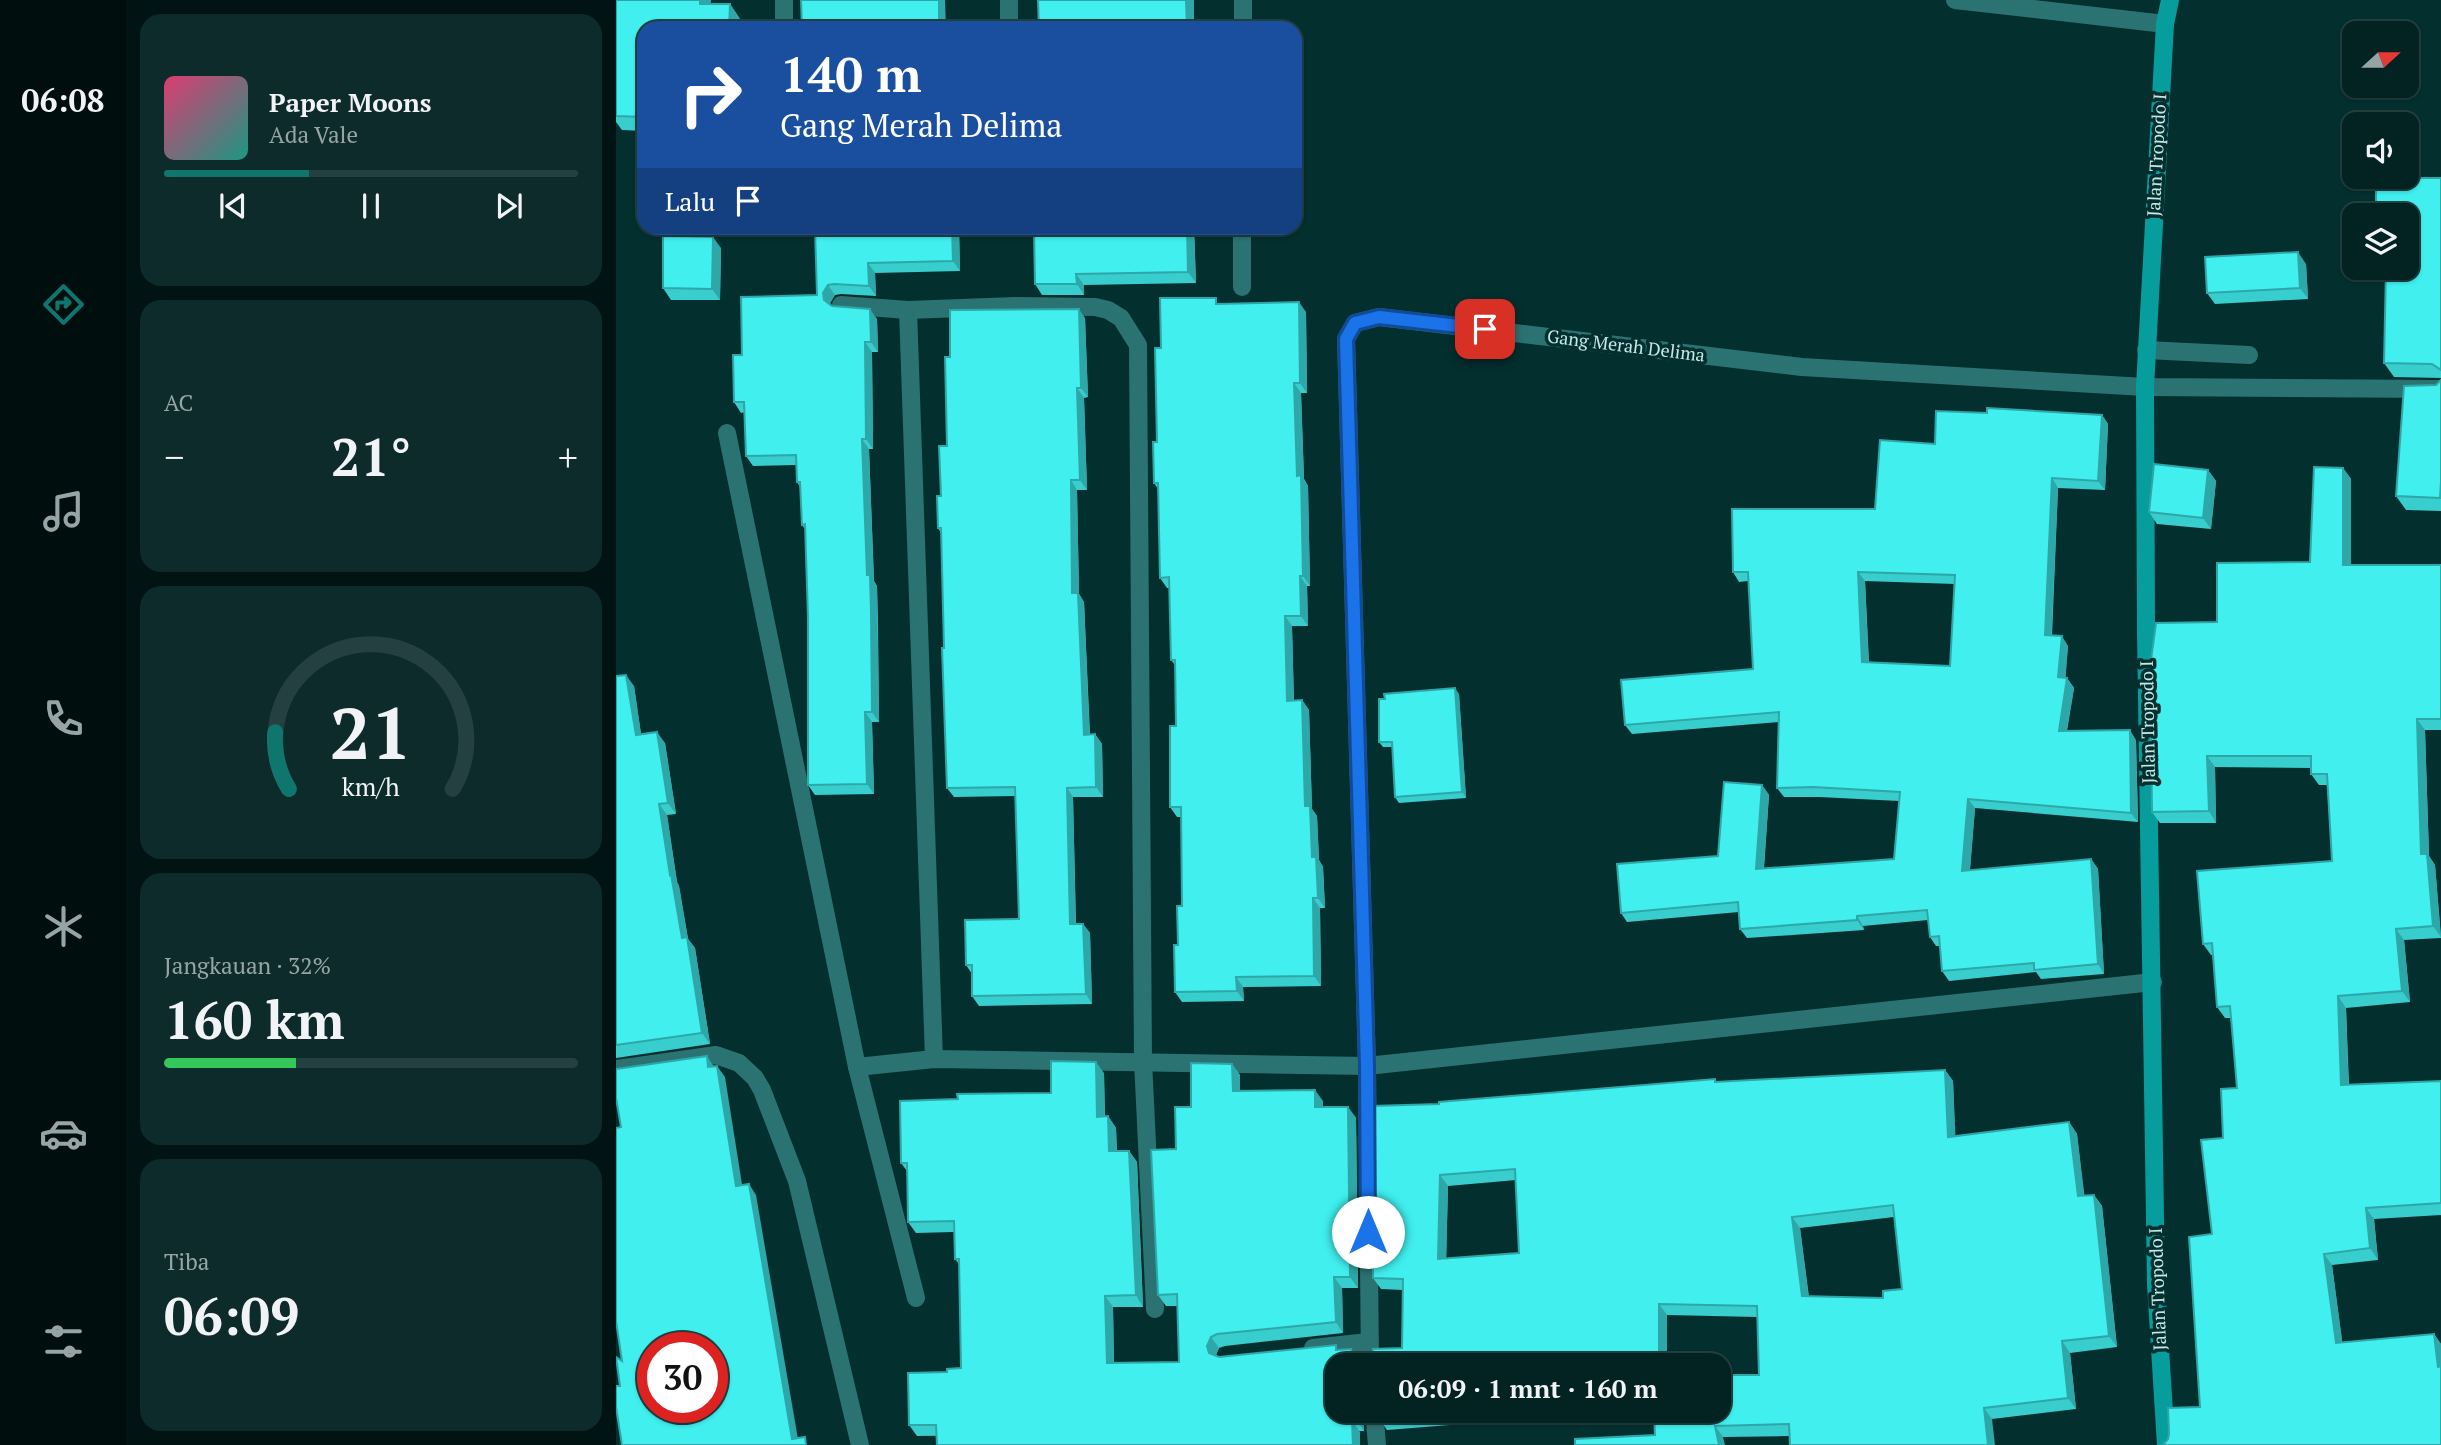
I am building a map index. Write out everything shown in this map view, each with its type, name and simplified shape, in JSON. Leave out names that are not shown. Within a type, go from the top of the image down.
[{"type":"street","points":[[784,0],[784,21]]},
{"type":"street","points":[[1009,0],[1009,21]]},
{"type":"street","points":[[1243,0],[1243,21]]},
{"type":"street","points":[[1955,0],[2165,24]]},
{"type":"street","name":"Jalan Tropodo I","points":[[2166,1445],[2156,1284],[2145,387],[2165,24],[2170,0]]},
{"type":"street","points":[[1242,235],[1242,287]]},
{"type":"street","points":[[841,305],[908,310],[1015,306],[1095,307],[1108,310],[1121,318],[1138,345],[1143,1061],[1155,1308]]},
{"type":"street","points":[[908,310],[934,1059]]},
{"type":"street","name":"Gang Merah Delima","points":[[1369,1353],[1367,1066],[1346,339],[1355,323],[1379,317],[1802,367],[2145,387],[2441,389]]},
{"type":"street","points":[[2146,350],[2249,355]]},
{"type":"street","points":[[727,433],[857,1067],[916,1298]]},
{"type":"street","points":[[857,1067],[934,1059],[1367,1066],[2152,982]]},
{"type":"street","points":[[616,1069],[716,1055],[739,1063],[755,1077],[797,1181],[860,1445]]},
{"type":"street","points":[[1291,1350],[1368,1342]]},
{"type":"street","points":[[1375,1423],[1377,1445]]},
{"type":"building","points":[[616,0],[700,0],[700,4],[730,4],[729,21],[637,21],[637,117],[616,116]]},
{"type":"building","points":[[801,0],[939,0],[939,21],[802,21]]},
{"type":"building","points":[[1038,0],[1186,0],[1187,21],[1039,21]]},
{"type":"building","points":[[2419,178],[2441,178],[2441,370],[2432,364],[2384,363],[2386,280],[2419,280],[2419,203],[2376,203],[2376,189],[2419,189]]},
{"type":"building","points":[[815,235],[952,235],[953,261],[868,263],[869,286],[834,284],[828,285],[823,293],[824,300],[832,306],[870,309],[871,342],[865,342],[866,439],[862,439],[867,575],[870,575],[871,611],[872,712],[865,712],[867,784],[808,785],[805,524],[802,525],[796,455],[746,456],[744,402],[734,402],[733,355],[742,355],[741,297],[817,295]]},
{"type":"building","points":[[1034,235],[1187,235],[1188,272],[1076,274],[1077,284],[1035,284]]},
{"type":"building","points":[[663,236],[713,237],[712,289],[663,288]]},
{"type":"building","points":[[2298,252],[2300,288],[2207,293],[2205,257]]},
{"type":"building","points":[[1160,298],[1216,298],[1216,304],[1299,302],[1300,383],[1294,383],[1297,476],[1301,475],[1303,576],[1300,576],[1301,616],[1285,616],[1287,701],[1302,700],[1305,806],[1310,806],[1312,857],[1316,857],[1318,898],[1313,898],[1314,976],[1236,977],[1237,991],[1175,992],[1177,906],[1182,906],[1181,807],[1170,807],[1170,726],[1176,726],[1175,660],[1171,660],[1169,577],[1160,578],[1158,483],[1154,483],[1153,442],[1157,442],[1155,348],[1161,348]]},
{"type":"building","points":[[1079,309],[1081,388],[1077,388],[1080,480],[1071,480],[1072,593],[1078,593],[1084,735],[1095,734],[1096,787],[1067,788],[1070,924],[1083,924],[1086,994],[972,996],[972,965],[966,965],[965,920],[1019,919],[1015,787],[947,788],[941,528],[938,528],[937,496],[941,496],[939,446],[947,446],[945,357],[950,357],[950,310]]},
{"type":"building","points":[[2441,380],[2440,498],[2396,496],[2404,386],[2436,385]]},
{"type":"building","points":[[1987,408],[2102,415],[2098,481],[2052,478],[2045,635],[2062,636],[2058,677],[2067,678],[2059,731],[2130,730],[2131,813],[1968,799],[1962,871],[2091,859],[2098,964],[2034,970],[2034,963],[1942,971],[1939,936],[1930,937],[1927,910],[1857,916],[1857,920],[1740,929],[1738,902],[1621,913],[1617,864],[1718,856],[1724,782],[1762,785],[1756,869],[1894,859],[1900,792],[1813,787],[1777,788],[1779,712],[1625,725],[1621,680],[1753,669],[1748,572],[1733,572],[1732,509],[1875,509],[1880,440],[1935,444],[1936,411],[1987,413]],"holes":[[[1858,572],[1955,575],[1950,666],[1862,662]]]},
{"type":"building","points":[[2154,464],[2208,470],[2203,518],[2149,512]]},
{"type":"building","points":[[2314,467],[2343,468],[2343,565],[2441,565],[2441,719],[2417,719],[2421,854],[2427,854],[2433,926],[2396,929],[2402,991],[2338,996],[2341,1085],[2441,1081],[2441,1203],[2366,1208],[2370,1248],[2324,1254],[2336,1343],[2434,1334],[2438,1367],[2441,1366],[2441,1445],[2163,1445],[2169,1434],[2168,1408],[2200,1407],[2189,1237],[2212,1234],[2201,1140],[2223,1138],[2221,1089],[2237,1088],[2230,1006],[2217,1007],[2212,943],[2203,944],[2197,871],[2332,861],[2327,774],[2311,774],[2311,756],[2207,756],[2209,811],[2152,812],[2150,667],[2156,623],[2217,622],[2217,563],[2310,562]]},
{"type":"building","points":[[626,675],[636,735],[657,732],[668,803],[659,804],[682,938],[687,937],[702,1033],[616,1045],[616,676]]},
{"type":"building","points":[[1455,688],[1462,792],[1395,797],[1392,742],[1379,742],[1379,699],[1385,699],[1384,694]]},
{"type":"building","points":[[707,1056],[708,1067],[717,1066],[736,1186],[749,1184],[792,1439],[805,1437],[806,1445],[622,1445],[616,1407],[616,1386],[620,1386],[616,1357],[622,1361],[616,1321],[616,1128],[621,1127],[616,1098],[616,1069]]},
{"type":"building","points":[[1051,1061],[1096,1062],[1097,1117],[1108,1116],[1109,1151],[1129,1151],[1136,1295],[1105,1296],[1107,1363],[1179,1362],[1177,1294],[1158,1295],[1151,1150],[1176,1149],[1175,1107],[1191,1107],[1191,1063],[1232,1064],[1233,1091],[1315,1090],[1315,1107],[1348,1107],[1350,1277],[1334,1277],[1336,1322],[1217,1334],[1211,1337],[1207,1346],[1209,1353],[1219,1357],[1336,1345],[1336,1350],[1351,1349],[1352,1353],[1325,1353],[1325,1423],[1352,1423],[1353,1445],[937,1445],[936,1425],[909,1425],[908,1373],[947,1372],[947,1369],[961,1368],[959,1259],[955,1259],[954,1221],[908,1222],[907,1163],[901,1163],[900,1101],[958,1099],[957,1094],[1051,1093]]},
{"type":"building","points":[[1945,1070],[1948,1137],[2069,1122],[2078,1196],[2094,1195],[2109,1336],[2062,1341],[2068,1398],[1984,1408],[1988,1445],[1790,1445],[1789,1424],[1715,1426],[1719,1445],[1575,1445],[1575,1439],[1655,1435],[1655,1423],[1731,1423],[1731,1375],[1759,1375],[1757,1306],[1659,1304],[1659,1353],[1373,1353],[1373,1349],[1402,1348],[1403,1279],[1373,1278],[1371,1106],[1439,1104],[1715,1079],[1715,1082]],"holes":[[[1515,1169],[1519,1253],[1438,1259],[1440,1175]],[[1893,1205],[1902,1289],[1883,1291],[1883,1298],[1802,1296],[1792,1217]]]},
{"type":"route","points":[[1368,1232],[1367,1066],[1346,339],[1355,323],[1366,318],[1379,317],[1485,329]]}]
